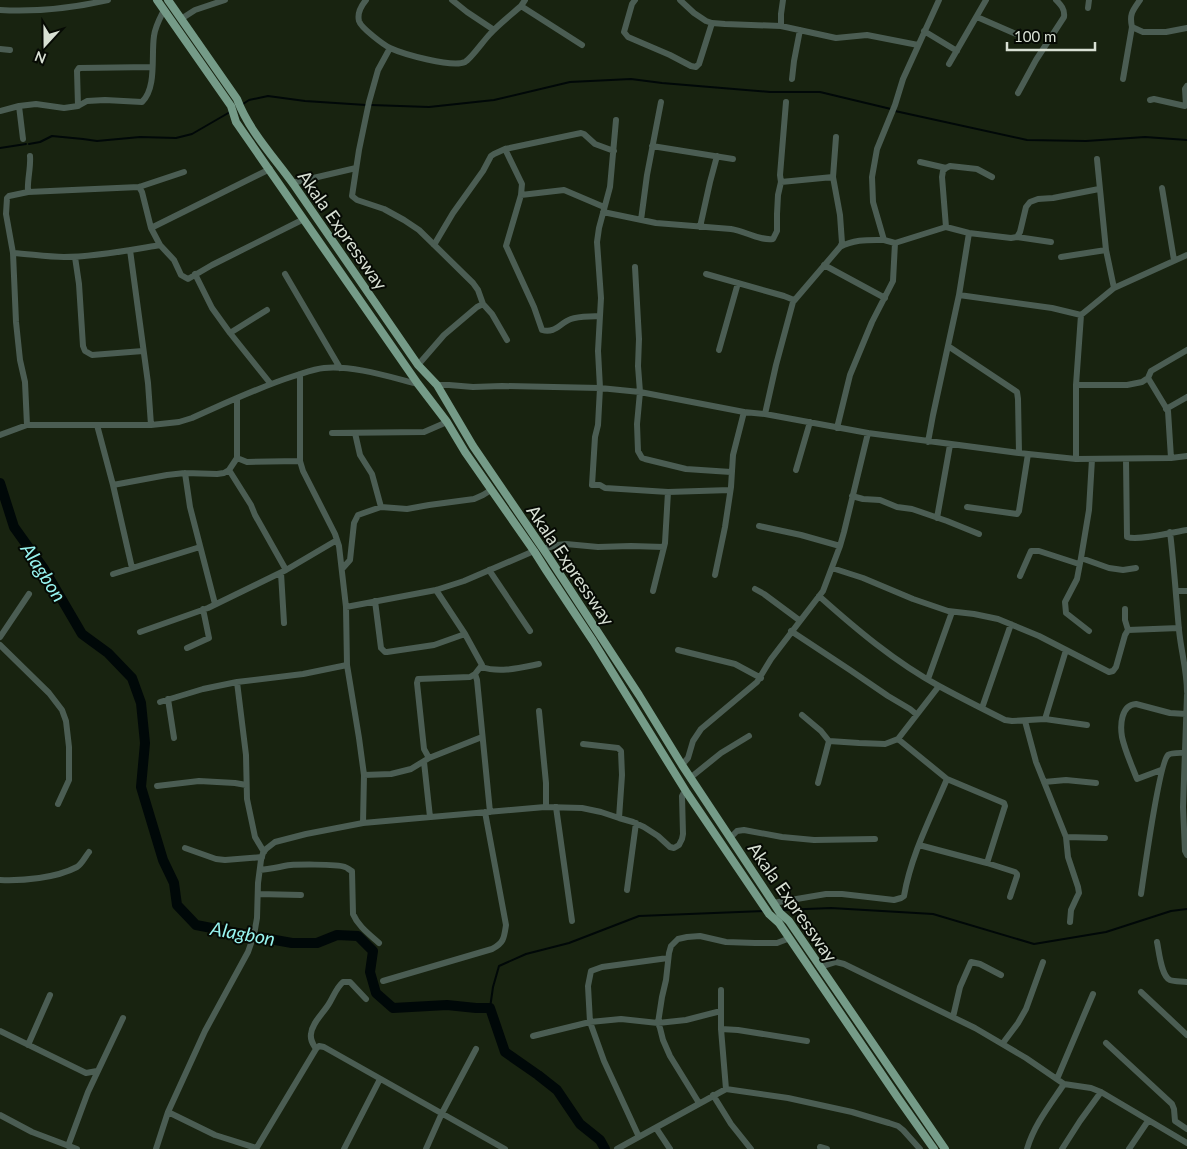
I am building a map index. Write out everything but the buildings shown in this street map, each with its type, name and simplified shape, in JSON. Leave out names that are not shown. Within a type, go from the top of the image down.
[{"type":"main road","name":"Akala Expressway","points":[[157,0],[231,106],[236,122],[418,384],[447,422],[465,452],[534,551],[593,641],[687,793],[761,903],[769,914],[779,922],[934,1149]]},
{"type":"main road","name":"Akala Expressway","points":[[168,0],[237,99],[242,113],[269,152],[418,365],[437,385],[473,446],[544,549],[773,904],[789,921],[945,1149]]},
{"type":"main road","points":[[465,452],[473,446]]},
{"type":"main road","points":[[654,740],[664,735]]},
{"type":"main road","points":[[836,1007],[844,1002]]},
{"type":"main road","points":[[905,1108],[913,1103]]},
{"type":"street","points":[[0,10],[18,11],[85,5],[108,0]]},
{"type":"street","points":[[181,19],[196,10],[225,0]]},
{"type":"street","points":[[366,0],[362,4],[358,15],[362,27],[390,48],[435,62],[466,62],[494,30],[523,3],[582,45]]},
{"type":"street","points":[[452,0],[494,30]]},
{"type":"street","points":[[680,0],[694,13],[712,23],[781,26],[836,38],[867,35],[918,45]]},
{"type":"street","points":[[781,26],[783,0]]},
{"type":"street","points":[[884,240],[873,202],[872,177],[877,149],[895,105],[903,79],[939,0]]},
{"type":"street","points":[[949,64],[986,0]]},
{"type":"street","points":[[1018,93],[1036,60],[1062,22],[1065,12],[1056,0]]},
{"type":"street","points":[[1088,8],[1089,0]]},
{"type":"street","points":[[1123,79],[1132,27],[1131,13],[1140,0]]},
{"type":"street","points":[[631,1],[624,28],[624,32],[628,37],[691,66],[696,67],[699,64],[712,23]]},
{"type":"street","points":[[0,111],[36,104],[64,108],[78,106],[87,101],[142,102],[150,89],[154,34],[164,10]]},
{"type":"street","points":[[977,17],[1016,34]]},
{"type":"street","points":[[1132,27],[1143,32],[1166,32],[1187,28]]},
{"type":"street","points":[[792,79],[800,30]]},
{"type":"street","points":[[924,31],[957,51]]},
{"type":"street","points":[[390,48],[378,70],[366,113],[352,196],[384,209],[419,230],[473,283],[478,290],[482,304],[492,314],[507,340]]},
{"type":"street","points":[[0,50],[10,50]]},
{"type":"street","points":[[78,106],[76,71],[79,68],[152,67]]},
{"type":"street","points":[[1150,100],[1154,99],[1185,106],[1185,89],[1187,86]]},
{"type":"street","points":[[641,220],[652,146],[661,102]]},
{"type":"street","points":[[521,195],[564,190],[603,210],[656,224],[731,228],[761,238],[773,239],[777,231],[776,214],[778,195],[782,182],[780,175],[786,102]]},
{"type":"street","points":[[19,106],[23,139]]},
{"type":"street","points":[[616,120],[610,187],[603,210],[597,242],[601,298],[598,352],[600,388],[592,485],[600,485],[605,488],[668,492],[730,490]]},
{"type":"street","points":[[434,245],[453,213],[494,154],[504,149],[581,133],[595,144],[614,151]]},
{"type":"street","points":[[765,414],[794,300],[842,243],[840,215],[833,177],[836,137]]},
{"type":"street","points":[[652,146],[733,159]]},
{"type":"street","points":[[504,149],[522,184],[521,195],[506,246],[534,307],[542,330],[550,331],[556,329],[570,319],[599,316]]},
{"type":"street","points":[[28,192],[27,182],[30,156]]},
{"type":"street","points":[[700,227],[717,156]]},
{"type":"street","points":[[1097,159],[1106,250],[1114,288]]},
{"type":"street","points":[[920,162],[946,168],[950,166],[970,168],[992,178]]},
{"type":"street","points":[[292,183],[356,168]]},
{"type":"street","points":[[946,168],[943,171],[942,177],[946,227]]},
{"type":"street","points":[[151,228],[270,169]]},
{"type":"street","points":[[27,425],[25,382],[20,360],[16,322],[13,253],[6,214],[7,198],[28,192],[139,187],[184,172]]},
{"type":"street","points":[[782,182],[833,177]]},
{"type":"street","points":[[139,187],[151,228],[160,245],[174,260],[181,275],[188,279],[304,219]]},
{"type":"street","points":[[1162,188],[1174,260]]},
{"type":"street","points":[[1017,237],[1026,207],[1030,202],[1099,189]]},
{"type":"street","points":[[840,247],[863,240],[884,240],[895,243],[946,227],[968,233],[1051,242]]},
{"type":"street","points":[[928,442],[959,295],[968,233]]},
{"type":"street","points":[[837,428],[850,375],[872,322],[893,281],[895,243]]},
{"type":"street","points":[[13,253],[75,257],[160,245]]},
{"type":"street","points":[[130,250],[144,351],[151,425]]},
{"type":"street","points":[[1060,257],[1106,250]]},
{"type":"street","points":[[1076,459],[1076,385],[1081,315],[1114,288],[1187,255]]},
{"type":"street","points":[[75,257],[85,352],[92,355],[144,351]]},
{"type":"street","points":[[824,265],[885,298]]},
{"type":"street","points":[[635,267],[640,392],[637,424],[638,451],[642,458],[686,469],[731,472]]},
{"type":"street","points":[[195,274],[212,308],[270,384]]},
{"type":"street","points":[[285,274],[340,368]]},
{"type":"street","points":[[706,274],[794,300]]},
{"type":"street","points":[[720,350],[738,283]]},
{"type":"street","points":[[959,295],[1052,308],[1081,315]]},
{"type":"street","points":[[418,365],[444,335],[477,306],[482,304]]},
{"type":"street","points":[[230,333],[267,310]]},
{"type":"street","points":[[948,346],[1017,392],[1019,453]]},
{"type":"street","points":[[1076,385],[1127,385],[1142,382],[1148,378],[1151,371],[1187,350]]},
{"type":"street","points":[[0,435],[27,425],[151,425],[179,422],[270,384],[324,368],[340,368],[370,373],[418,384]]},
{"type":"street","points":[[300,374],[300,461],[303,471],[338,540],[339,546],[346,607],[347,665],[364,774],[363,823]]},
{"type":"street","points":[[1148,378],[1169,416],[1171,458]]},
{"type":"street","points":[[437,385],[473,388],[502,386],[600,388],[640,392],[868,434],[1076,459],[1171,458],[1187,456]]},
{"type":"street","points":[[1166,409],[1187,397]]},
{"type":"street","points":[[113,485],[167,475],[217,474],[229,470],[237,458],[237,398]]},
{"type":"street","points":[[715,576],[725,527],[733,455],[744,412]]},
{"type":"street","points":[[332,433],[424,432],[447,422]]},
{"type":"street","points":[[796,470],[810,422]]},
{"type":"street","points":[[96,425],[113,485],[132,568]]},
{"type":"street","points":[[355,433],[360,455],[372,474],[381,507]]},
{"type":"street","points":[[682,765],[688,758],[693,741],[702,729],[758,682],[771,659],[822,591],[840,546],[868,434]]},
{"type":"street","points":[[937,518],[950,445]]},
{"type":"street","points":[[967,507],[1017,514],[1020,511],[1028,454]]},
{"type":"street","points":[[237,458],[247,462],[300,461]]},
{"type":"street","points":[[1126,459],[1127,537],[1130,539],[1187,530]]},
{"type":"street","points":[[1089,631],[1066,613],[1065,602],[1077,579],[1089,510],[1092,460]]},
{"type":"street","points":[[229,470],[251,505],[283,572],[284,623]]},
{"type":"street","points":[[186,474],[190,507],[215,604]]},
{"type":"street","points":[[342,569],[350,560],[358,515],[381,507],[407,509],[474,499],[483,496],[491,490]]},
{"type":"street","points":[[654,591],[665,543],[668,492]]},
{"type":"street","points":[[852,496],[880,500],[897,507],[912,509],[979,534]]},
{"type":"street","points":[[759,526],[840,546]]},
{"type":"street","points":[[1170,532],[1179,628],[1185,654],[1187,693],[1183,807],[1185,851],[1187,855]]},
{"type":"street","points":[[140,632],[203,610],[283,572],[338,540]]},
{"type":"street","points":[[544,549],[566,544],[598,547],[664,547]]},
{"type":"street","points":[[113,574],[200,547]]},
{"type":"street","points":[[346,607],[436,590],[464,581],[534,551]]},
{"type":"street","points":[[1020,576],[1031,551],[1039,551],[1109,568],[1122,570],[1136,568]]},
{"type":"street","points":[[832,568],[952,612],[998,619],[1039,636],[1109,672],[1113,671],[1116,667],[1128,630],[1125,620],[1125,609]]},
{"type":"street","points":[[489,570],[530,631]]},
{"type":"street","points":[[755,589],[799,620]]},
{"type":"street","points":[[430,817],[418,679],[470,677],[481,667],[482,663],[436,590]]},
{"type":"street","points":[[1176,591],[1187,591]]},
{"type":"street","points":[[0,637],[29,594]]},
{"type":"street","points":[[819,596],[852,626],[906,666],[939,686],[1005,720],[1012,722],[1045,718],[1087,725]]},
{"type":"street","points":[[375,601],[381,648],[385,652],[434,646],[465,634]]},
{"type":"street","points":[[187,648],[209,638],[203,610]]},
{"type":"street","points":[[928,679],[952,612]]},
{"type":"street","points":[[982,708],[1011,624]]},
{"type":"street","points":[[1128,630],[1179,628]]},
{"type":"street","points":[[791,631],[916,714]]},
{"type":"street","points":[[0,645],[49,693],[62,710],[66,721],[69,747],[69,780],[58,804]]},
{"type":"street","points":[[678,650],[735,664],[761,678]]},
{"type":"street","points":[[1045,718],[1066,650]]},
{"type":"street","points":[[481,667],[490,670],[504,670],[538,664]]},
{"type":"street","points":[[160,702],[203,689],[237,682],[303,674],[347,665]]},
{"type":"street","points":[[383,981],[492,949],[500,946],[504,939],[506,925],[488,812],[475,674]]},
{"type":"street","points":[[237,682],[246,755],[247,799],[255,838],[263,855]]},
{"type":"street","points":[[802,715],[821,731],[829,741],[885,744],[898,739],[939,686]]},
{"type":"street","points":[[168,699],[174,738]]},
{"type":"street","points":[[1161,770],[1137,779],[1122,737],[1121,723],[1125,710],[1136,704],[1170,713],[1186,714]]},
{"type":"street","points":[[539,711],[546,783],[546,806]]},
{"type":"street","points":[[1025,721],[1036,762],[1066,837],[1068,857],[1079,892],[1071,910],[1070,922]]},
{"type":"street","points":[[690,778],[721,752],[749,736]]},
{"type":"street","points":[[364,774],[391,774],[411,769],[426,760],[482,737]]},
{"type":"street","points":[[898,739],[947,779],[1004,803],[1005,806],[987,863]]},
{"type":"street","points":[[818,783],[829,741]]},
{"type":"street","points":[[583,744],[618,748],[621,751],[622,775],[619,818]]},
{"type":"street","points":[[1141,894],[1161,770],[1167,756],[1170,754],[1186,753]]},
{"type":"street","points":[[773,904],[826,894],[894,900],[904,896],[907,880],[919,845],[947,779]]},
{"type":"street","points":[[1044,782],[1066,780],[1096,783]]},
{"type":"street","points":[[157,786],[199,781],[246,785]]},
{"type":"street","points":[[156,1149],[168,1112],[205,1031],[248,952],[257,918],[260,870],[263,855],[275,842],[363,823],[546,806],[591,810],[619,818],[636,824],[658,836],[670,847],[674,848],[677,847],[682,839],[682,796],[687,793]]},
{"type":"street","points":[[556,807],[572,921]]},
{"type":"street","points":[[627,890],[636,824]]},
{"type":"street","points":[[730,838],[737,831],[744,830],[782,837],[814,840],[875,839]]},
{"type":"street","points":[[1066,837],[1106,838]]},
{"type":"street","points":[[919,845],[987,863],[1017,874],[1010,897]]},
{"type":"street","points":[[185,848],[216,859],[225,860],[263,855]]},
{"type":"street","points":[[0,880],[44,877],[62,873],[79,866],[89,852]]},
{"type":"street","points":[[260,870],[285,866],[333,865],[343,866],[352,871],[353,914],[355,920],[358,925],[379,943]]},
{"type":"street","points":[[258,894],[301,894]]},
{"type":"street","points":[[699,1103],[670,1056],[658,1023],[671,946],[674,942],[686,937],[700,936],[726,942],[755,943],[777,942],[790,938]]},
{"type":"street","points":[[1157,942],[1164,974],[1173,981],[1187,982]]},
{"type":"street","points":[[639,1137],[604,1061],[590,1022],[588,986],[591,971],[602,967],[668,958]]},
{"type":"street","points":[[820,967],[836,962],[844,964],[953,1017],[1003,1044],[1064,1084],[1091,1088],[1111,1097],[1187,1143]]},
{"type":"street","points":[[953,1017],[960,987],[971,962],[980,964],[1001,975]]},
{"type":"street","points":[[1003,1044],[1026,1009],[1043,962]]},
{"type":"street","points":[[316,1049],[310,1035],[314,1024],[326,1009],[341,984],[343,982],[350,982],[366,999]]},
{"type":"street","points":[[721,990],[721,1029],[726,1089]]},
{"type":"street","points":[[1141,992],[1187,1036]]},
{"type":"street","points":[[1057,1079],[1093,994]]},
{"type":"street","points":[[28,1045],[50,995]]},
{"type":"street","points":[[533,1036],[590,1022],[620,1019],[658,1023],[686,1020],[721,1011]]},
{"type":"street","points":[[68,1146],[91,1086],[123,1018]]},
{"type":"street","points":[[721,1029],[807,1041]]},
{"type":"street","points":[[0,1031],[86,1072],[98,1071]]},
{"type":"street","points":[[1106,1043],[1172,1104],[1175,1121],[1167,1132]]},
{"type":"street","points":[[168,1112],[215,1134],[256,1149],[316,1049],[319,1046],[324,1046],[505,1149]]},
{"type":"street","points":[[426,1149],[442,1113],[476,1049]]},
{"type":"street","points":[[86,1072],[91,1086]]},
{"type":"street","points":[[344,1149],[380,1079]]},
{"type":"street","points":[[1027,1149],[1033,1134],[1064,1084]]},
{"type":"street","points":[[618,1148],[726,1089],[788,1098],[852,1112],[889,1123],[903,1130],[920,1149]]},
{"type":"street","points":[[1062,1149],[1101,1092]]},
{"type":"street","points":[[712,1095],[731,1124],[751,1149]]},
{"type":"street","points":[[0,1115],[32,1132],[77,1149]]},
{"type":"street","points":[[1129,1149],[1148,1121]]},
{"type":"street","points":[[1175,1121],[1187,1129]]},
{"type":"street","points":[[656,1128],[670,1149]]},
{"type":"waterway","points":[[371,105],[429,107],[494,100],[570,82],[631,79],[770,92],[820,92],[891,109]]},
{"type":"waterway","points":[[243,104],[249,100],[268,96],[305,101],[366,105]]},
{"type":"waterway","points":[[895,111],[1027,140],[1086,141],[1145,137],[1187,140]]},
{"type":"waterway","points":[[29,144],[40,142],[52,136],[97,141],[140,137],[176,138],[192,134],[230,112]]},
{"type":"waterway","points":[[0,148],[26,144]]},
{"type":"waterway","name":"Alagbon","points":[[0,483],[14,527],[44,569],[82,634],[108,653],[132,678],[141,703],[145,743],[141,787],[163,860],[174,883],[177,905],[196,925],[292,943],[317,943],[337,935],[358,936],[373,951],[370,972],[376,993],[393,1008],[447,1005],[490,1008],[505,1052],[557,1090],[580,1124],[600,1140],[605,1149]]},
{"type":"waterway","points":[[781,910],[831,908],[933,914],[1034,944],[1106,932],[1171,911],[1187,909]]},
{"type":"waterway","points":[[490,1008],[499,966],[526,954],[569,943],[639,916],[764,911]]}]
